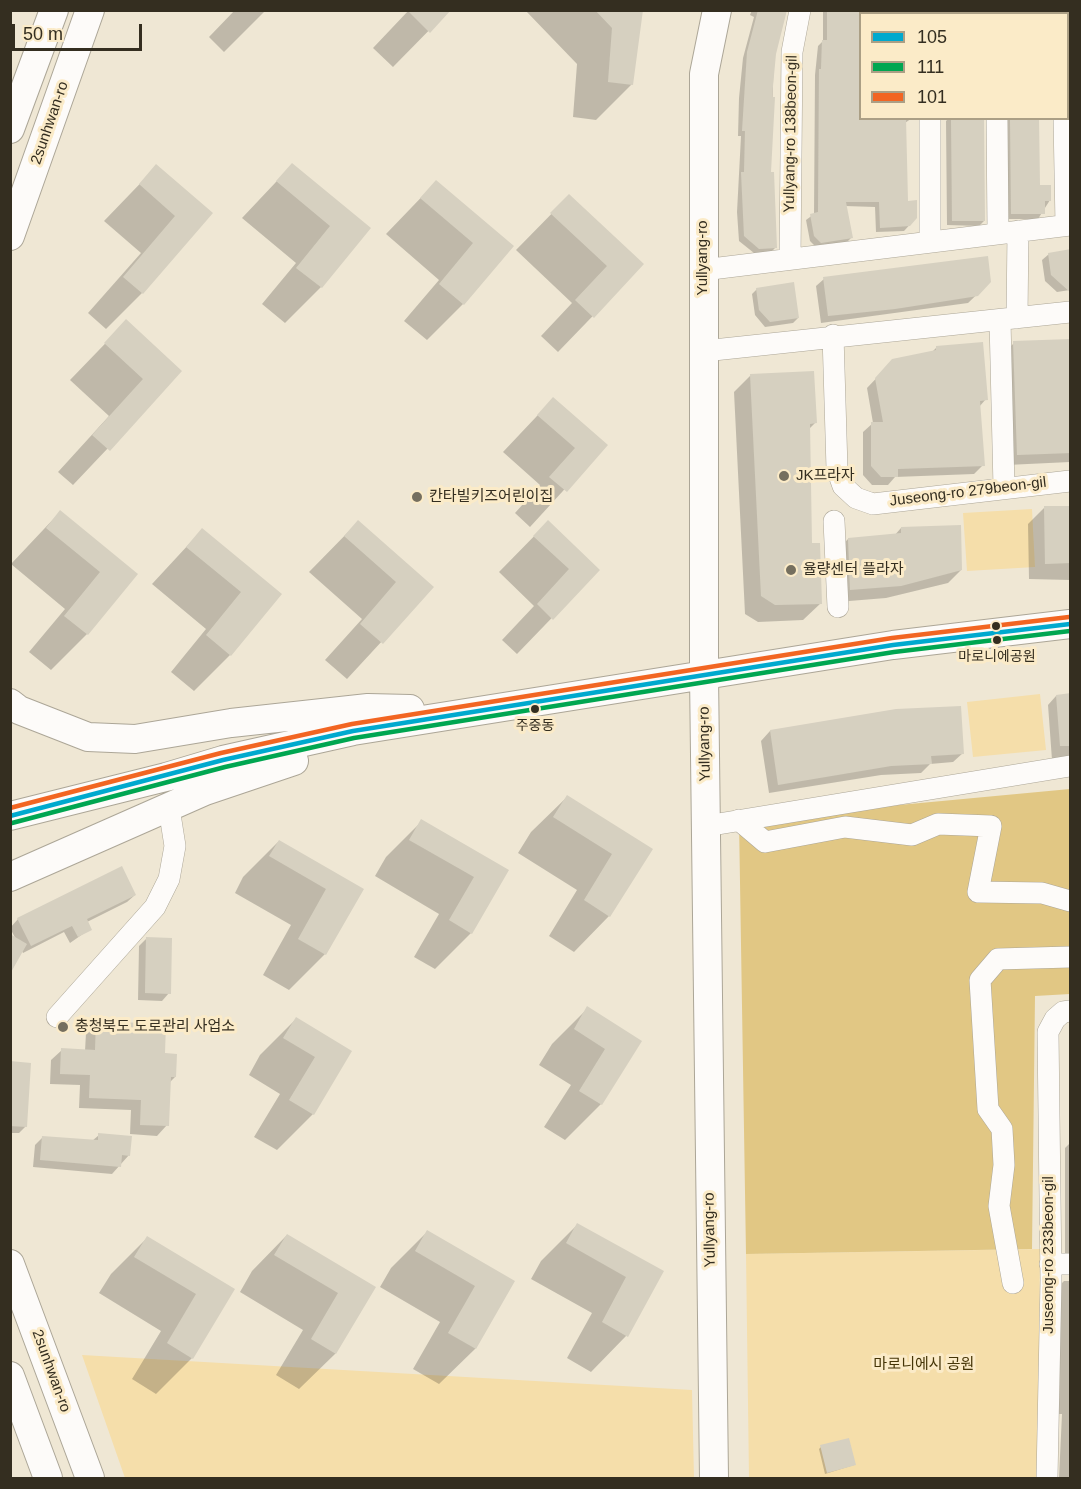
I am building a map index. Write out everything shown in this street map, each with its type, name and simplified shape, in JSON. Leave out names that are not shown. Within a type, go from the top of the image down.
[{"type":"street","points":[[10,129],[54,10]]},
{"type":"street","name":"2sunhwan-ro","points":[[10,236],[90,10]]},
{"type":"street","name":"Yullyang-ro","points":[[714,1479],[704,675],[704,74],[717,10]]},
{"type":"street","name":"Yullyang-ro 138beon-gil","points":[[790,259],[792,52],[800,10]]},
{"type":"street","points":[[930,120],[930,242]]},
{"type":"street","points":[[997,120],[1008,232],[1009,319],[1004,488]]},
{"type":"street","points":[[704,270],[1068,225],[1064,120]]},
{"type":"street","points":[[704,351],[1071,312]]},
{"type":"street","name":"Juseong-ro 279beon-gil","points":[[834,336],[837,469],[843,486],[856,498],[873,504],[1071,481]]},
{"type":"street","points":[[834,521],[838,607]]},
{"type":"street","points":[[10,816],[353,731],[892,645],[1071,624]]},
{"type":"street","points":[[10,703],[19,710],[88,737],[135,739],[231,723],[368,708],[490,710]]},
{"type":"street","points":[[10,877],[205,791],[276,766],[490,710]]},
{"type":"street","points":[[706,826],[1071,766]]},
{"type":"street","points":[[57,1017],[155,907],[169,879],[175,846],[169,808]]},
{"type":"street","points":[[739,820],[765,842],[845,827],[912,835],[938,824],[991,826],[978,892],[1042,893],[1071,901]]},
{"type":"street","points":[[1013,1282],[999,1206],[1004,1165],[1002,1130],[988,1109],[980,980],[998,959],[1071,957]]},
{"type":"street","name":"Juseong-ro 233beon-gil","points":[[1047,1479],[1060,1264],[1048,1032],[1055,1019],[1063,1012],[1071,1011]]},
{"type":"street","name":"2sunhwan-ro","points":[[10,1264],[90,1479]]},
{"type":"street","points":[[10,1376],[48,1479]]},
{"type":"green space","points":[[1032,509],[1035,567],[967,571],[963,513]]},
{"type":"green space","points":[[1040,694],[1046,750],[973,757],[967,702]]},
{"type":"green space","name":"마로니에시 공원","points":[[1040,1249],[1038,1478],[749,1478],[746,1254]]},
{"type":"green space","points":[[82,1355],[692,1390],[694,1478],[125,1478]]},
{"type":"shaded area","points":[[1070,789],[1070,994],[1035,996],[1032,1249],[746,1254],[739,820]]},
{"type":"building","points":[[407,10],[451,10],[430,33]]},
{"type":"building","points":[[595,10],[643,10],[633,85],[608,82],[612,28]]},
{"type":"building","points":[[758,10],[787,10],[776,54],[772,97],[775,97],[771,172],[774,172],[777,248],[759,249],[744,236],[741,172],[744,172],[745,131],[742,131],[747,52]]},
{"type":"building","points":[[827,10],[860,10],[859,120],[906,120],[908,201],[917,200],[917,218],[910,226],[880,228],[879,202],[846,202],[853,238],[821,243],[814,236],[810,214],[818,212],[819,69],[821,69],[822,40],[827,40]]},
{"type":"building","points":[[951,120],[984,120],[985,221],[952,221]]},
{"type":"building","points":[[1010,120],[1039,120],[1040,185],[1051,185],[1051,201],[1045,201],[1045,214],[1011,214]]},
{"type":"building","points":[[292,163],[371,228],[322,288],[296,268],[330,226],[276,181]]},
{"type":"building","points":[[156,164],[213,213],[143,294],[123,277],[175,216],[139,184]]},
{"type":"building","points":[[436,180],[514,246],[464,305],[439,284],[473,243],[420,198]]},
{"type":"building","points":[[569,194],[644,264],[594,318],[575,300],[607,266],[550,213]]},
{"type":"building","points":[[1071,249],[1071,293],[1051,275],[1048,253]]},
{"type":"building","points":[[988,256],[991,282],[978,296],[895,309],[828,316],[823,277]]},
{"type":"building","points":[[794,282],[799,318],[770,322],[759,310],[756,288]]},
{"type":"building","points":[[126,319],[182,371],[110,451],[92,435],[143,379],[104,343]]},
{"type":"building","points":[[1071,339],[1071,453],[1017,455],[1013,341]]},
{"type":"building","points":[[983,342],[988,400],[980,401],[985,466],[898,469],[898,477],[881,477],[871,466],[871,422],[883,422],[875,378],[892,359],[936,350],[936,346]]},
{"type":"building","points":[[814,371],[817,423],[810,424],[812,543],[820,543],[822,604],[775,605],[761,596],[750,374]]},
{"type":"building","points":[[553,397],[608,445],[567,492],[549,477],[575,448],[537,415]]},
{"type":"building","points":[[1044,506],[1071,506],[1071,563],[1045,564]]},
{"type":"building","points":[[60,510],[138,574],[88,635],[64,616],[100,572],[46,528]]},
{"type":"building","points":[[358,520],[434,587],[383,644],[360,624],[396,582],[344,536]]},
{"type":"building","points":[[548,520],[600,570],[553,620],[537,604],[569,569],[533,536]]},
{"type":"building","points":[[961,525],[962,570],[901,586],[850,590],[848,538],[901,533],[901,527]]},
{"type":"building","points":[[202,528],[282,594],[231,656],[206,635],[241,592],[186,547]]},
{"type":"building","points":[[1071,693],[1071,746],[1060,746],[1056,695]]},
{"type":"building","points":[[961,706],[964,754],[931,756],[932,764],[891,766],[778,785],[770,730],[896,709]]},
{"type":"building","points":[[567,795],[653,849],[610,917],[584,900],[612,854],[553,817]]},
{"type":"building","points":[[421,819],[509,870],[472,934],[449,920],[474,877],[409,840]]},
{"type":"building","points":[[279,840],[364,889],[326,955],[298,939],[326,889],[269,856]]},
{"type":"building","points":[[122,866],[136,895],[87,919],[92,930],[78,937],[72,926],[31,946],[17,918]]},
{"type":"building","points":[[10,934],[27,944],[10,974]]},
{"type":"building","points":[[146,937],[172,938],[171,994],[145,993]]},
{"type":"building","points":[[587,1006],[642,1041],[602,1105],[579,1091],[605,1049],[574,1029]]},
{"type":"building","points":[[296,1017],[352,1051],[314,1115],[289,1100],[315,1057],[283,1038]]},
{"type":"building","points":[[96,1021],[166,1024],[165,1053],[177,1054],[176,1077],[171,1077],[169,1126],[140,1125],[141,1100],[89,1098],[90,1075],[60,1074],[61,1048],[95,1050]]},
{"type":"building","points":[[10,1061],[31,1063],[27,1127],[10,1126]]},
{"type":"building","points":[[98,1133],[132,1136],[130,1156],[122,1155],[121,1167],[40,1160],[42,1136],[98,1140]]},
{"type":"building","points":[[577,1223],[664,1271],[628,1337],[602,1322],[626,1277],[566,1243]]},
{"type":"building","points":[[427,1230],[515,1281],[476,1349],[448,1333],[475,1286],[415,1251]]},
{"type":"building","points":[[287,1234],[376,1287],[336,1354],[311,1339],[338,1293],[274,1255]]},
{"type":"building","points":[[147,1236],[235,1289],[193,1359],[167,1343],[196,1294],[134,1257]]},
{"type":"building","points":[[849,1438],[856,1465],[827,1473],[820,1445]]},
{"type":"transit line","name":"101","points":[[10,808],[221,753],[352,724],[892,638],[1069,617]]},
{"type":"transit line","name":"105","points":[[10,816],[223,760],[353,731],[893,645],[1070,624]]},
{"type":"transit line","name":"111","points":[[12,823],[225,767],[354,738],[894,652],[1070,631]]},
{"type":"place","name":"JK프라자","points":[[784,476]]},
{"type":"place","name":"칸타빌키즈어린이집","points":[[417,497]]},
{"type":"place","name":"율량센터 플라자","points":[[791,570]]},
{"type":"place","name":"마로니에공원","points":[[997,640]]},
{"type":"place","name":"주중동","points":[[535,709]]},
{"type":"place","name":"충청북도 도로관리 사업소","points":[[63,1027]]}]
